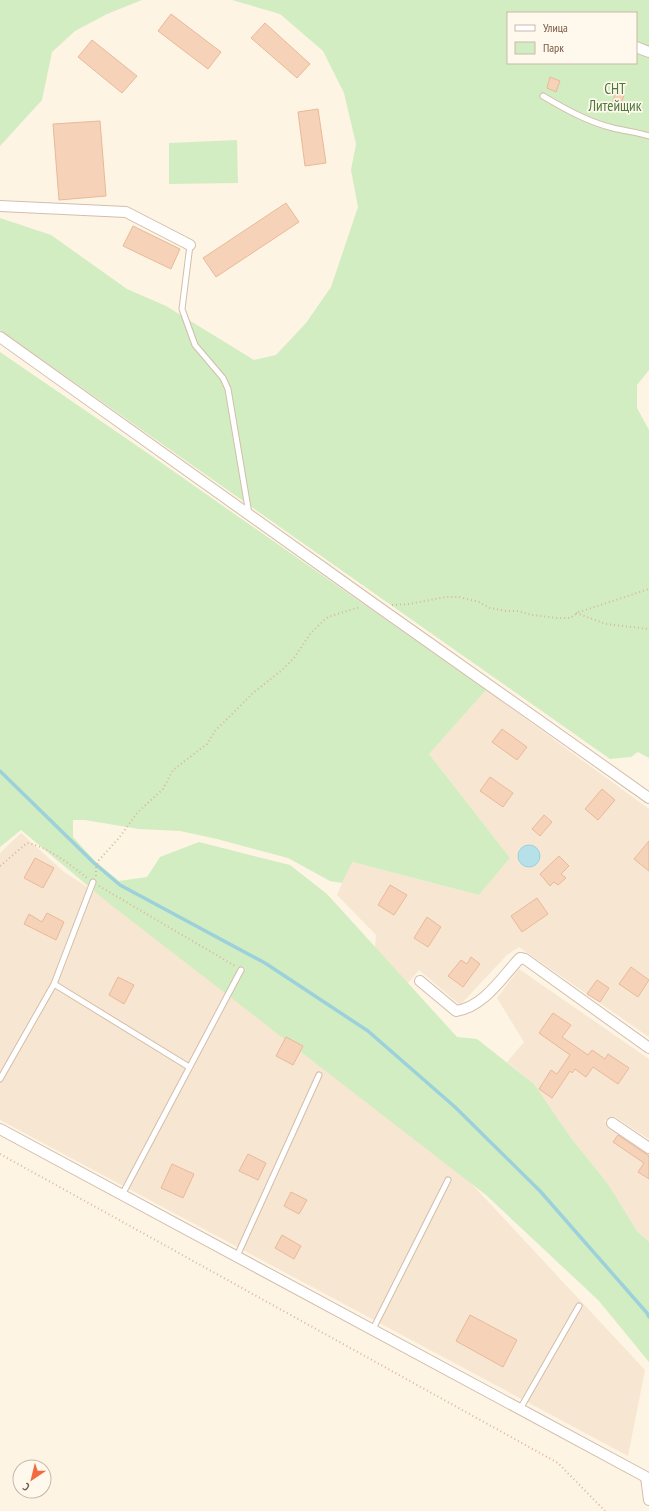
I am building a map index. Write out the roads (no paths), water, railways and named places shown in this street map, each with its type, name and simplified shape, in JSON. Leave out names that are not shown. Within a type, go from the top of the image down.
[{"type":"street","points":[[637,47],[649,52]]},
{"type":"street","points":[[0,206],[126,212],[190,244]]},
{"type":"street","points":[[0,337],[649,798]]},
{"type":"street","points":[[420,981],[456,1011],[467,1010],[477,1004],[520,958],[525,959],[649,1048]]},
{"type":"street","points":[[612,1123],[649,1148]]},
{"type":"street","points":[[0,1129],[646,1477],[649,1500]]},
{"type":"lane","points":[[543,96],[579,116],[612,128],[638,132],[649,136]]},
{"type":"lane","points":[[190,244],[182,309],[194,345],[223,378],[228,390],[249,514]]},
{"type":"lane","points":[[0,1079],[54,984],[93,882]]},
{"type":"lane","points":[[122,1195],[241,970]]},
{"type":"lane","points":[[54,984],[190,1066]]},
{"type":"lane","points":[[237,1256],[319,1075]]},
{"type":"lane","points":[[372,1329],[448,1180]]},
{"type":"lane","points":[[520,1409],[579,1306]]},
{"type":"water","points":[[529,845],[537,848],[540,856],[537,864],[529,867],[521,864],[518,856],[521,848]]},
{"type":"waterway","points":[[0,771],[94,863],[120,885],[265,963],[368,1031],[455,1107],[540,1191],[649,1317]]},
{"type":"park label","name":"СНТ Литейщик","points":[[615,96]]}]
